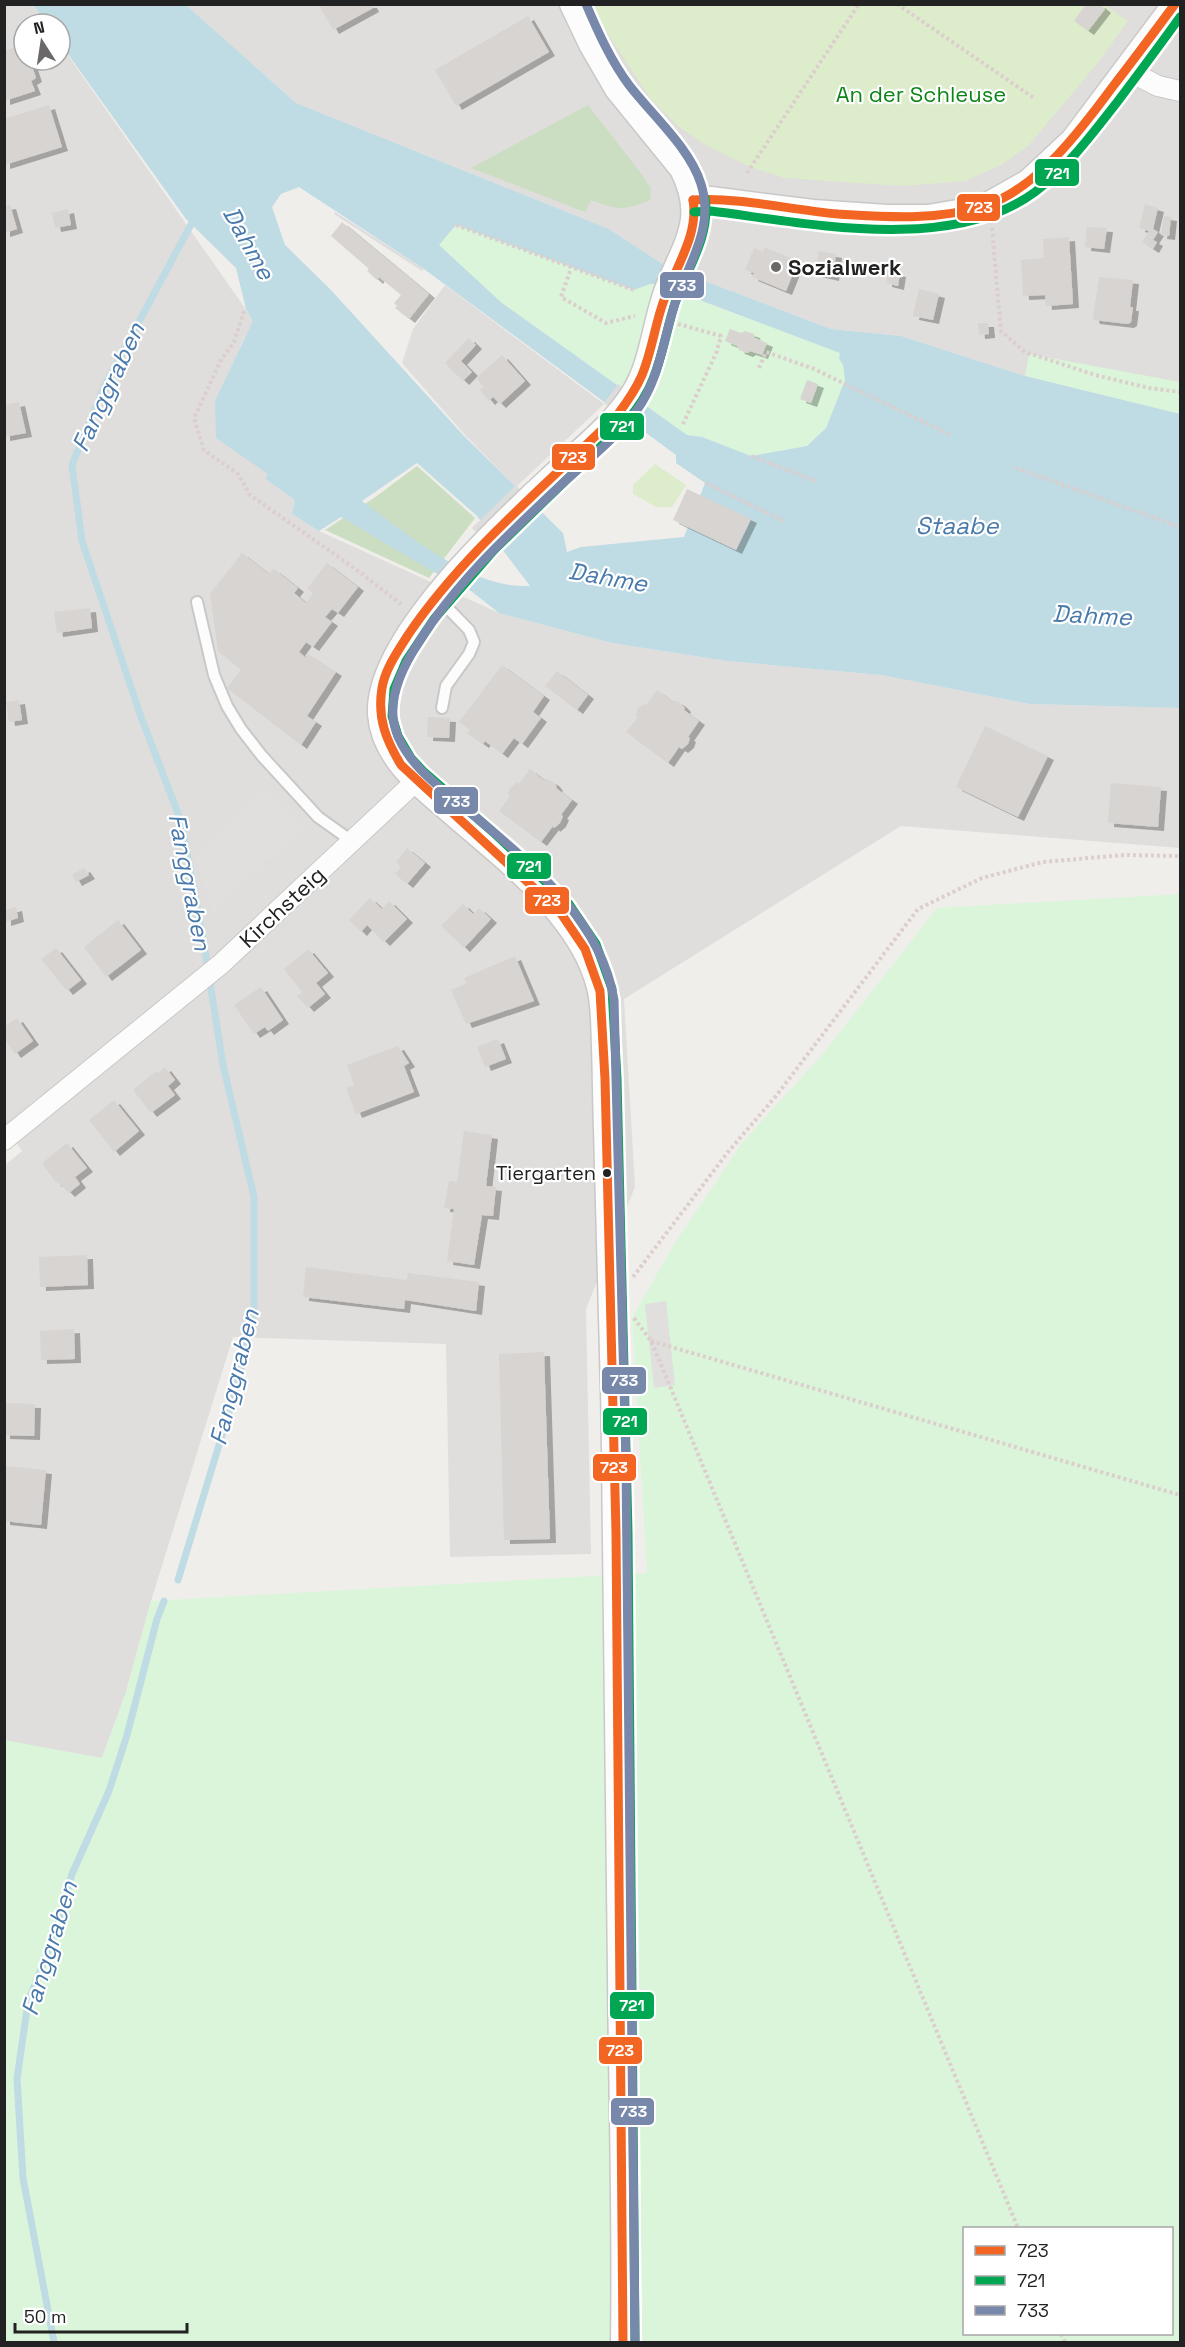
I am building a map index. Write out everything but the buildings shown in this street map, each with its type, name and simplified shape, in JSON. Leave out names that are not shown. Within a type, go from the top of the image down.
[{"type":"street","points":[[572,4],[591,44],[617,89],[682,169],[690,184],[693,200],[693,227],[664,299],[642,375],[632,394],[618,414],[485,542],[441,592],[395,655],[382,686],[380,717],[387,741],[401,765],[560,912],[585,949],[600,991],[605,1071],[616,1533],[623,2343]]},
{"type":"street","points":[[693,200],[711,199],[813,212],[897,217],[928,217],[989,204],[1028,182],[1073,140],[1175,4]]},
{"type":"street","points":[[1127,70],[1158,86],[1180,91]]},
{"type":"street","name":"Kirchsteig","points":[[4,1140],[221,964],[416,781]]},
{"type":"lane","points":[[441,592],[469,630],[474,642],[469,654],[446,686],[442,708]]},
{"type":"lane","points":[[197,602],[214,675],[227,706],[241,729],[262,756],[318,817],[353,842]]},
{"type":"path","points":[[747,173],[859,4]]},
{"type":"path","points":[[897,4],[1034,98]]},
{"type":"path","points":[[456,225],[634,290]]},
{"type":"path","points":[[992,228],[1001,331],[1025,352],[1095,375],[1149,388],[1180,392]]},
{"type":"path","points":[[570,271],[561,297],[606,323],[639,315]]},
{"type":"path","points":[[244,311],[234,342],[221,360],[194,418],[204,450],[238,474],[250,495],[354,568],[400,604]]},
{"type":"path","points":[[671,323],[721,336],[683,423]]},
{"type":"path","points":[[759,368],[766,352],[814,369],[951,435]]},
{"type":"path","points":[[751,456],[818,482]]},
{"type":"path","points":[[1016,468],[1180,526]]},
{"type":"path","points":[[706,483],[783,521]]},
{"type":"path","points":[[627,1283],[728,1152],[776,1096],[918,909],[982,878],[1043,862],[1124,855],[1180,856]]},
{"type":"path","points":[[630,1313],[651,1341],[1017,2227]]},
{"type":"path","points":[[651,1341],[1180,1495]]},
{"type":"shaded area","points":[[32,4],[38,12],[12,12],[12,72],[72,72],[72,61],[254,321],[240,347],[268,474],[265,479],[295,500],[292,514],[319,531],[499,613],[612,643],[727,661],[881,675],[1030,704],[1180,708],[1180,848],[901,826],[624,999],[635,1187],[586,1309],[591,1554],[450,1557],[446,1344],[233,1337],[151,1601],[126,1692],[102,1758],[5,1799],[4,1166],[22,1151],[4,1125],[4,5]]},
{"type":"shaded area","points":[[186,5],[1180,5],[1180,414],[1025,376],[901,336],[831,329],[697,278],[661,263],[609,229],[296,103]]},
{"type":"shaded area","points":[[445,285],[604,404],[516,487],[465,435],[402,363],[413,329]]},
{"type":"shaded area","points":[[264,785],[303,826],[213,914],[194,854]]},
{"type":"shaded area","points":[[666,1301],[675,1385],[654,1388],[645,1304]]},
{"type":"green space","name":"An der Schleuse","points":[[1103,4],[1128,21],[1096,65],[1028,146],[1001,165],[965,181],[902,186],[785,178],[750,167],[706,145],[679,127],[650,98],[606,31],[594,5]]},
{"type":"green space","points":[[588,105],[643,176],[651,189],[650,200],[620,208],[591,200],[585,212],[471,168]]},
{"type":"green space","points":[[456,225],[634,290],[657,284],[841,353],[839,359],[843,365],[845,380],[826,428],[807,446],[751,456],[702,437],[687,435],[502,303],[439,245]]},
{"type":"green space","points":[[1029,354],[1180,382],[1180,414],[1025,376]]},
{"type":"green space","points":[[655,464],[686,485],[672,507],[656,507],[633,494],[633,485]]},
{"type":"green space","points":[[417,466],[475,518],[429,578],[325,530]]},
{"type":"green space","name":"Tiergarten","points":[[1180,894],[1180,2342],[5,2342],[4,1740],[102,1758],[126,1692],[151,1601],[647,1573],[632,1318],[673,1246],[742,1143],[822,1055],[937,908]]},
{"type":"water","points":[[33,5],[186,5],[296,103],[609,229],[661,263],[697,278],[831,329],[901,336],[1025,376],[1180,414],[1180,708],[1030,704],[881,675],[727,661],[612,643],[499,613],[471,591],[430,570],[341,517],[319,531],[292,514],[295,500],[265,479],[268,474],[216,438],[215,401],[253,321],[246,309],[236,268],[186,219],[72,60],[72,12],[38,12]],"holes":[[[299,187],[424,269],[676,455],[676,463],[705,483],[684,537],[581,547],[567,552],[563,533],[464,436],[331,290],[285,245],[272,207],[281,194]],[[456,225],[634,290],[657,284],[840,353],[839,359],[843,365],[845,380],[826,428],[807,446],[751,456],[702,437],[687,435],[502,303],[439,245]],[[417,463],[477,516],[530,586],[507,585],[485,579],[463,569],[420,543],[362,501]]]},
{"type":"pier","points":[[335,212],[424,269],[422,271],[334,214]]},
{"type":"pier","points":[[618,384],[648,405],[633,425],[604,403]]},
{"type":"pier","points":[[516,485],[542,511],[498,555],[472,528]]},
{"type":"waterway","name":"Fanggraben","points":[[178,1580],[236,1389],[254,1314],[254,1197],[223,1065],[181,821],[141,717],[82,541],[72,465],[104,387],[195,217]]},
{"type":"waterway","name":"Fanggraben","points":[[54,2342],[23,2178],[17,2079],[28,2002],[55,1934],[72,1874],[109,1791],[164,1601]]},
{"type":"transit line","name":"733","points":[[586,4],[622,76],[670,132],[696,171],[701,184],[705,213],[700,241],[678,295],[652,383],[637,410],[611,439],[505,539],[450,598],[404,668],[394,696],[393,716],[402,746],[422,771],[517,852],[560,895],[579,918],[607,971],[614,1000],[626,1464],[635,2342]]},
{"type":"transit line","name":"723","points":[[693,200],[729,200],[838,214],[894,217],[950,214],[987,205],[1024,185],[1074,137],[1175,4]]},
{"type":"transit line","name":"721","points":[[694,212],[711,211],[834,227],[878,229],[921,228],[963,223],[1001,211],[1035,192],[1069,161],[1118,101],[1180,17]]},
{"type":"transit line","name":"721","points":[[635,2342],[628,1533],[617,1079],[612,989],[596,944],[569,904],[493,832],[424,772],[411,758],[398,736],[392,716],[394,689],[406,661],[434,619],[494,550],[626,422],[645,396],[660,361],[675,303],[697,252],[705,226],[705,198]]},
{"type":"transit line","name":"723","points":[[623,2342],[616,1533],[605,1079],[600,991],[585,949],[560,912],[401,765],[384,728],[381,699],[382,688],[392,660],[430,604],[507,520],[618,414],[631,395],[640,380],[664,300],[689,239],[693,226],[693,200]]},
{"type":"place","name":"Sozialwerk","points":[[776,267]]},
{"type":"place","name":"Tiergarten","points":[[607,1173]]},
{"type":"water label","name":"Dahme","points":[[249,243]]},
{"type":"water label","name":"Staabe","points":[[957,525]]},
{"type":"water label","name":"Dahme","points":[[608,577]]},
{"type":"water label","name":"Dahme","points":[[1092,615]]}]
